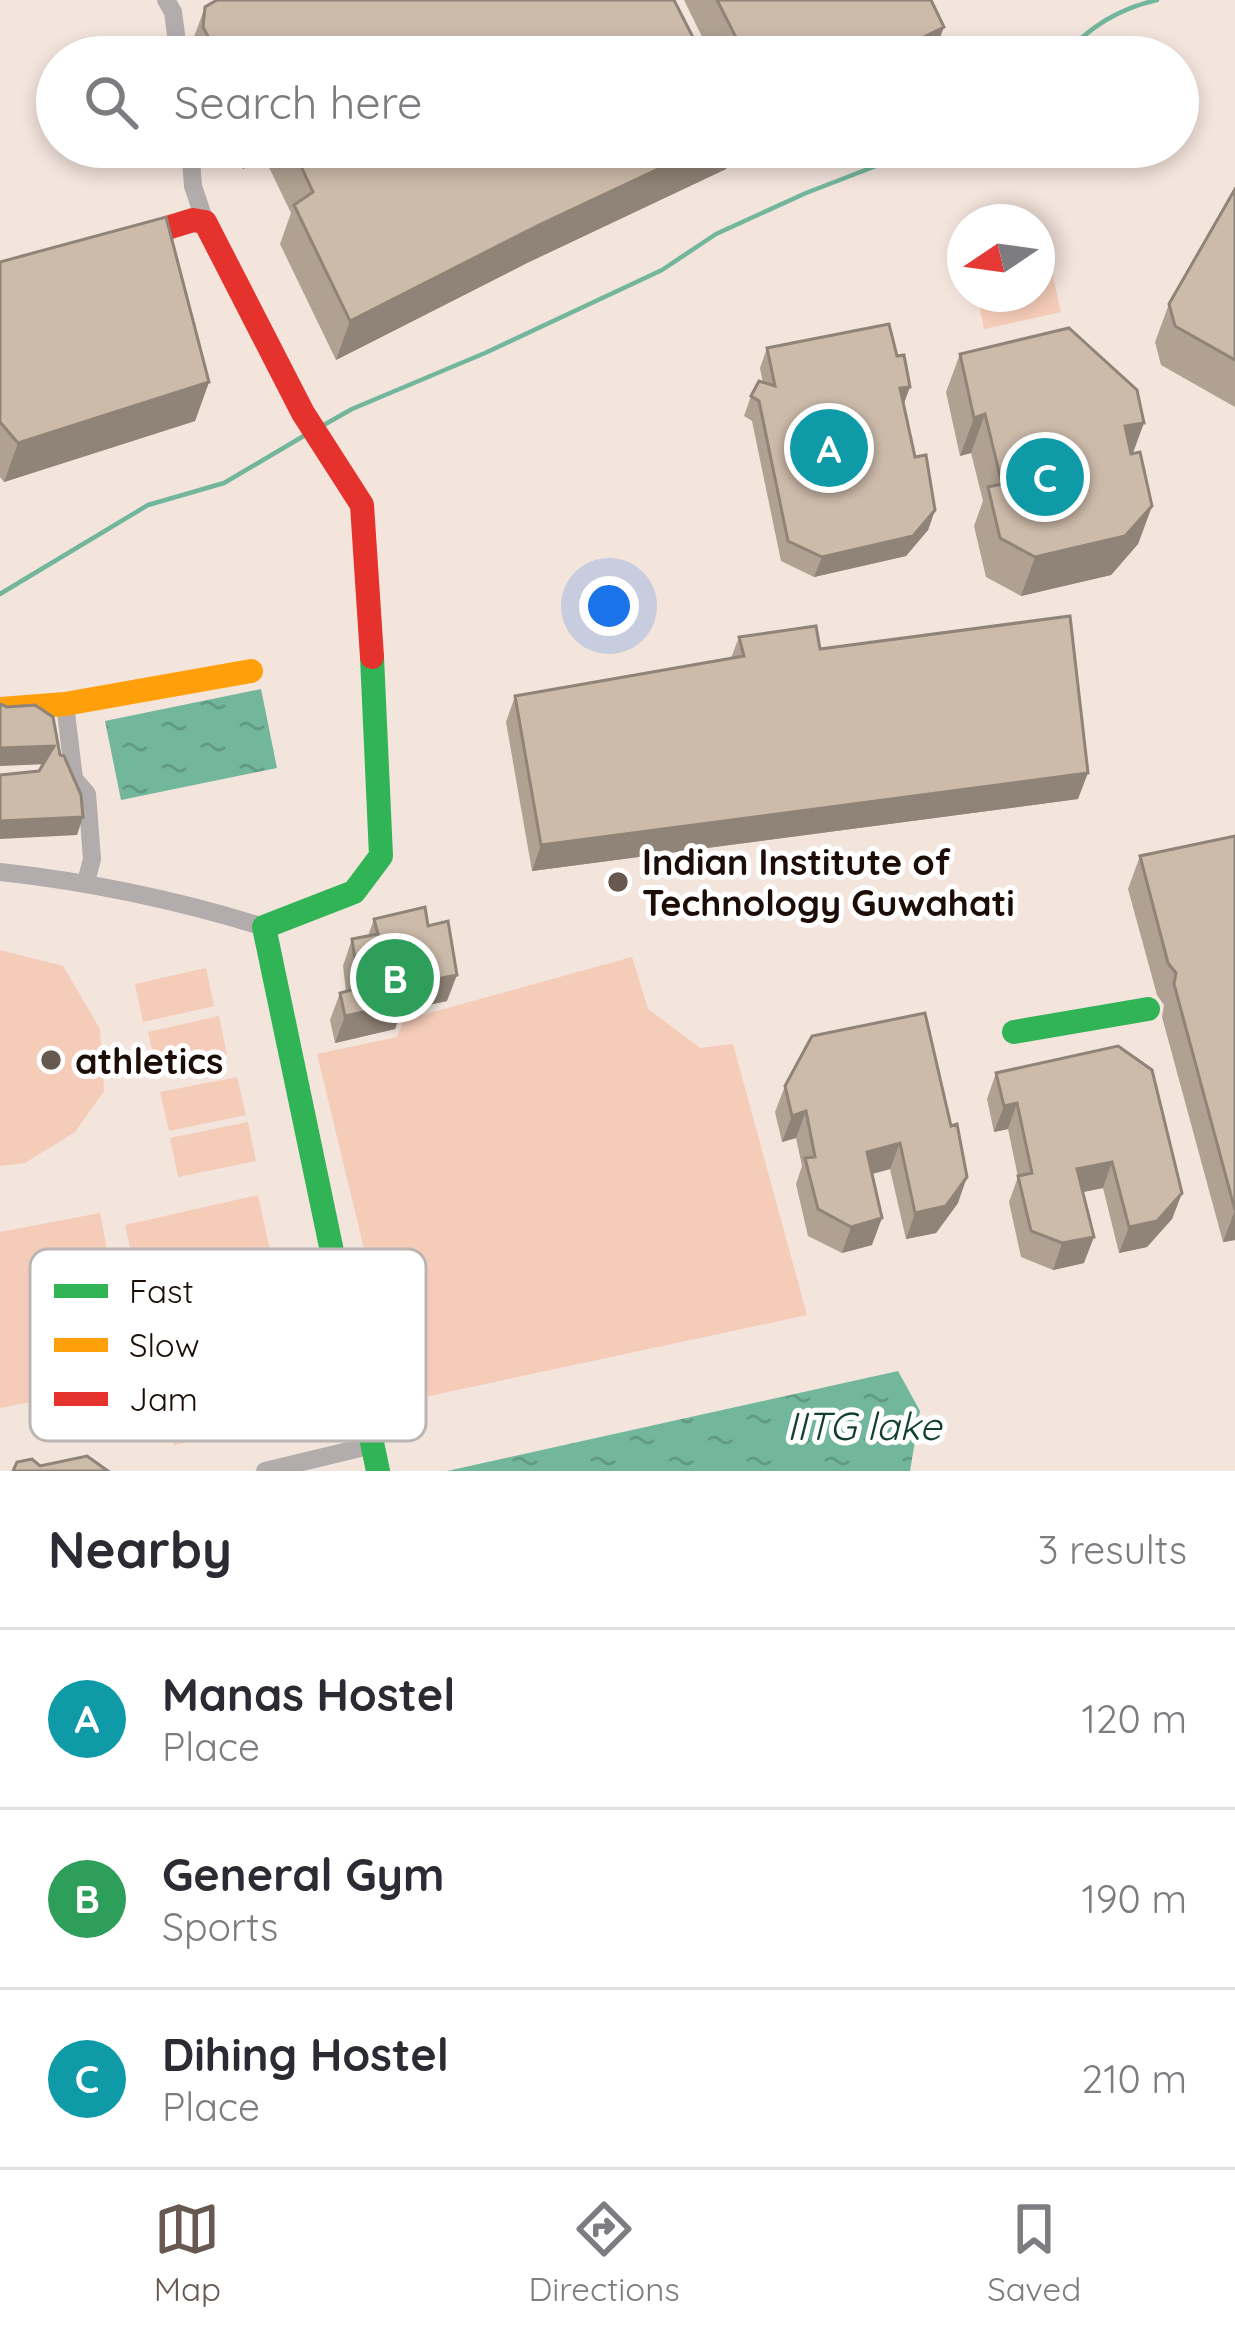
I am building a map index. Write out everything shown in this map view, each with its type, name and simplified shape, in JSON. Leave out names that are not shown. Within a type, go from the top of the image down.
[{"type":"street","points":[[166,0],[176,36]]},
{"type":"street","points":[[0,872],[86,882],[184,903],[264,927],[354,892],[381,856],[366,524],[353,489],[302,413],[206,222],[192,168]]},
{"type":"street","points":[[107,247],[193,220],[206,222]]},
{"type":"street","points":[[0,709],[65,704],[251,671]]},
{"type":"street","points":[[65,704],[74,778],[87,794],[92,859],[86,882]]},
{"type":"street","points":[[264,927],[331,1249]]},
{"type":"street","points":[[1014,1033],[1148,1009]]},
{"type":"street","points":[[265,1471],[375,1458]]},
{"type":"shaded area","points":[[1055,285],[1061,312],[984,329],[981,312],[1055,312]]},
{"type":"shaded area","name":"athletics","points":[[0,950],[63,966],[100,1029],[104,1091],[75,1132],[25,1163],[0,1166]]},
{"type":"shaded area","points":[[632,957],[648,1009],[700,1048],[733,1044],[807,1315],[426,1397],[426,1249],[364,1249],[317,1054],[397,1037],[404,1020]]},
{"type":"shaded area","points":[[206,968],[214,1006],[143,1022],[135,984]]},
{"type":"shaded area","points":[[219,1016],[227,1055],[157,1070],[148,1032]]},
{"type":"shaded area","points":[[237,1077],[246,1115],[169,1131],[160,1092]]},
{"type":"shaded area","points":[[248,1122],[256,1161],[178,1177],[170,1138]]},
{"type":"shaded area","points":[[258,1195],[270,1249],[130,1249],[125,1225]]},
{"type":"shaded area","points":[[100,1213],[107,1249],[30,1249],[30,1402],[0,1408],[0,1232]]},
{"type":"water","points":[[261,689],[277,768],[121,800],[105,721]]},
{"type":"water","name":"IITG lake","points":[[898,1371],[920,1411],[910,1471],[447,1471]]},
{"type":"building","points":[[217,0],[674,0],[692,36],[208,36],[203,27],[205,7]]},
{"type":"building","points":[[717,0],[931,0],[944,27],[926,36],[735,36]]},
{"type":"building","points":[[302,168],[660,168],[350,321],[294,205],[313,192]]},
{"type":"building","points":[[1235,189],[1235,360],[1175,326],[1169,304]]},
{"type":"building","points":[[166,217],[209,382],[18,443],[0,422],[0,262]]},
{"type":"building","points":[[889,324],[897,356],[904,355],[910,387],[900,388],[915,457],[926,455],[935,510],[913,536],[822,557],[788,541],[759,401],[751,396],[759,381],[775,386],[767,348]]},
{"type":"building","points":[[1069,328],[1137,390],[1144,423],[1125,426],[1131,454],[1140,452],[1152,506],[1125,536],[1035,557],[1000,538],[988,487],[1002,484],[985,414],[974,418],[960,354]]},
{"type":"building","points":[[1070,616],[1088,773],[541,845],[515,696],[744,656],[739,637],[816,626],[820,649]]},
{"type":"building","points":[[0,704],[35,705],[53,717],[60,755],[81,795],[83,817],[0,821],[0,775],[39,771],[54,746],[0,748]]},
{"type":"building","points":[[1235,836],[1235,1210],[1174,984],[1176,973],[1168,963],[1140,856]]},
{"type":"building","points":[[425,907],[428,926],[448,921],[457,975],[402,986],[404,1003],[345,1016],[340,993],[359,988],[352,939],[378,934],[374,919]]},
{"type":"building","points":[[925,1013],[967,1177],[946,1206],[915,1213],[900,1143],[867,1152],[882,1218],[851,1227],[818,1209],[805,1158],[815,1157],[806,1111],[792,1116],[785,1086],[812,1036]]},
{"type":"building","points":[[1118,1046],[1152,1070],[1182,1193],[1157,1221],[1129,1227],[1112,1162],[1077,1169],[1094,1237],[1062,1243],[1031,1231],[1018,1176],[1032,1173],[1017,1103],[1004,1106],[996,1073]]},
{"type":"building","points":[[87,1456],[108,1471],[13,1471],[17,1462],[32,1459],[40,1466]]},
{"type":"waterway","points":[[1084,36],[1106,20],[1157,0]]},
{"type":"waterway","points":[[322,426],[662,270],[716,234],[871,168]]},
{"type":"waterway","points":[[0,594],[148,505],[224,483],[307,434]]},
{"type":"traffic: fast","points":[[331,1249],[264,927],[354,892],[381,856],[372,657]]},
{"type":"traffic: fast","points":[[1014,1032],[1148,1009]]},
{"type":"traffic: fast","points":[[372,1441],[378,1471]]},
{"type":"traffic: slow","points":[[0,709],[65,704],[251,671]]},
{"type":"traffic: jam","points":[[138,237],[193,220],[205,222],[303,413],[362,505],[372,657]]},
{"type":"place","name":"Manas Hostel","points":[[829,448]]},
{"type":"place","name":"Dihing Hostel","points":[[1045,477]]},
{"type":"place","name":"Indian Institute of Technology Guwahati","points":[[618,882]]},
{"type":"place","name":"General Gym","points":[[395,978]]},
{"type":"place","name":"athletics","points":[[51,1060]]}]
